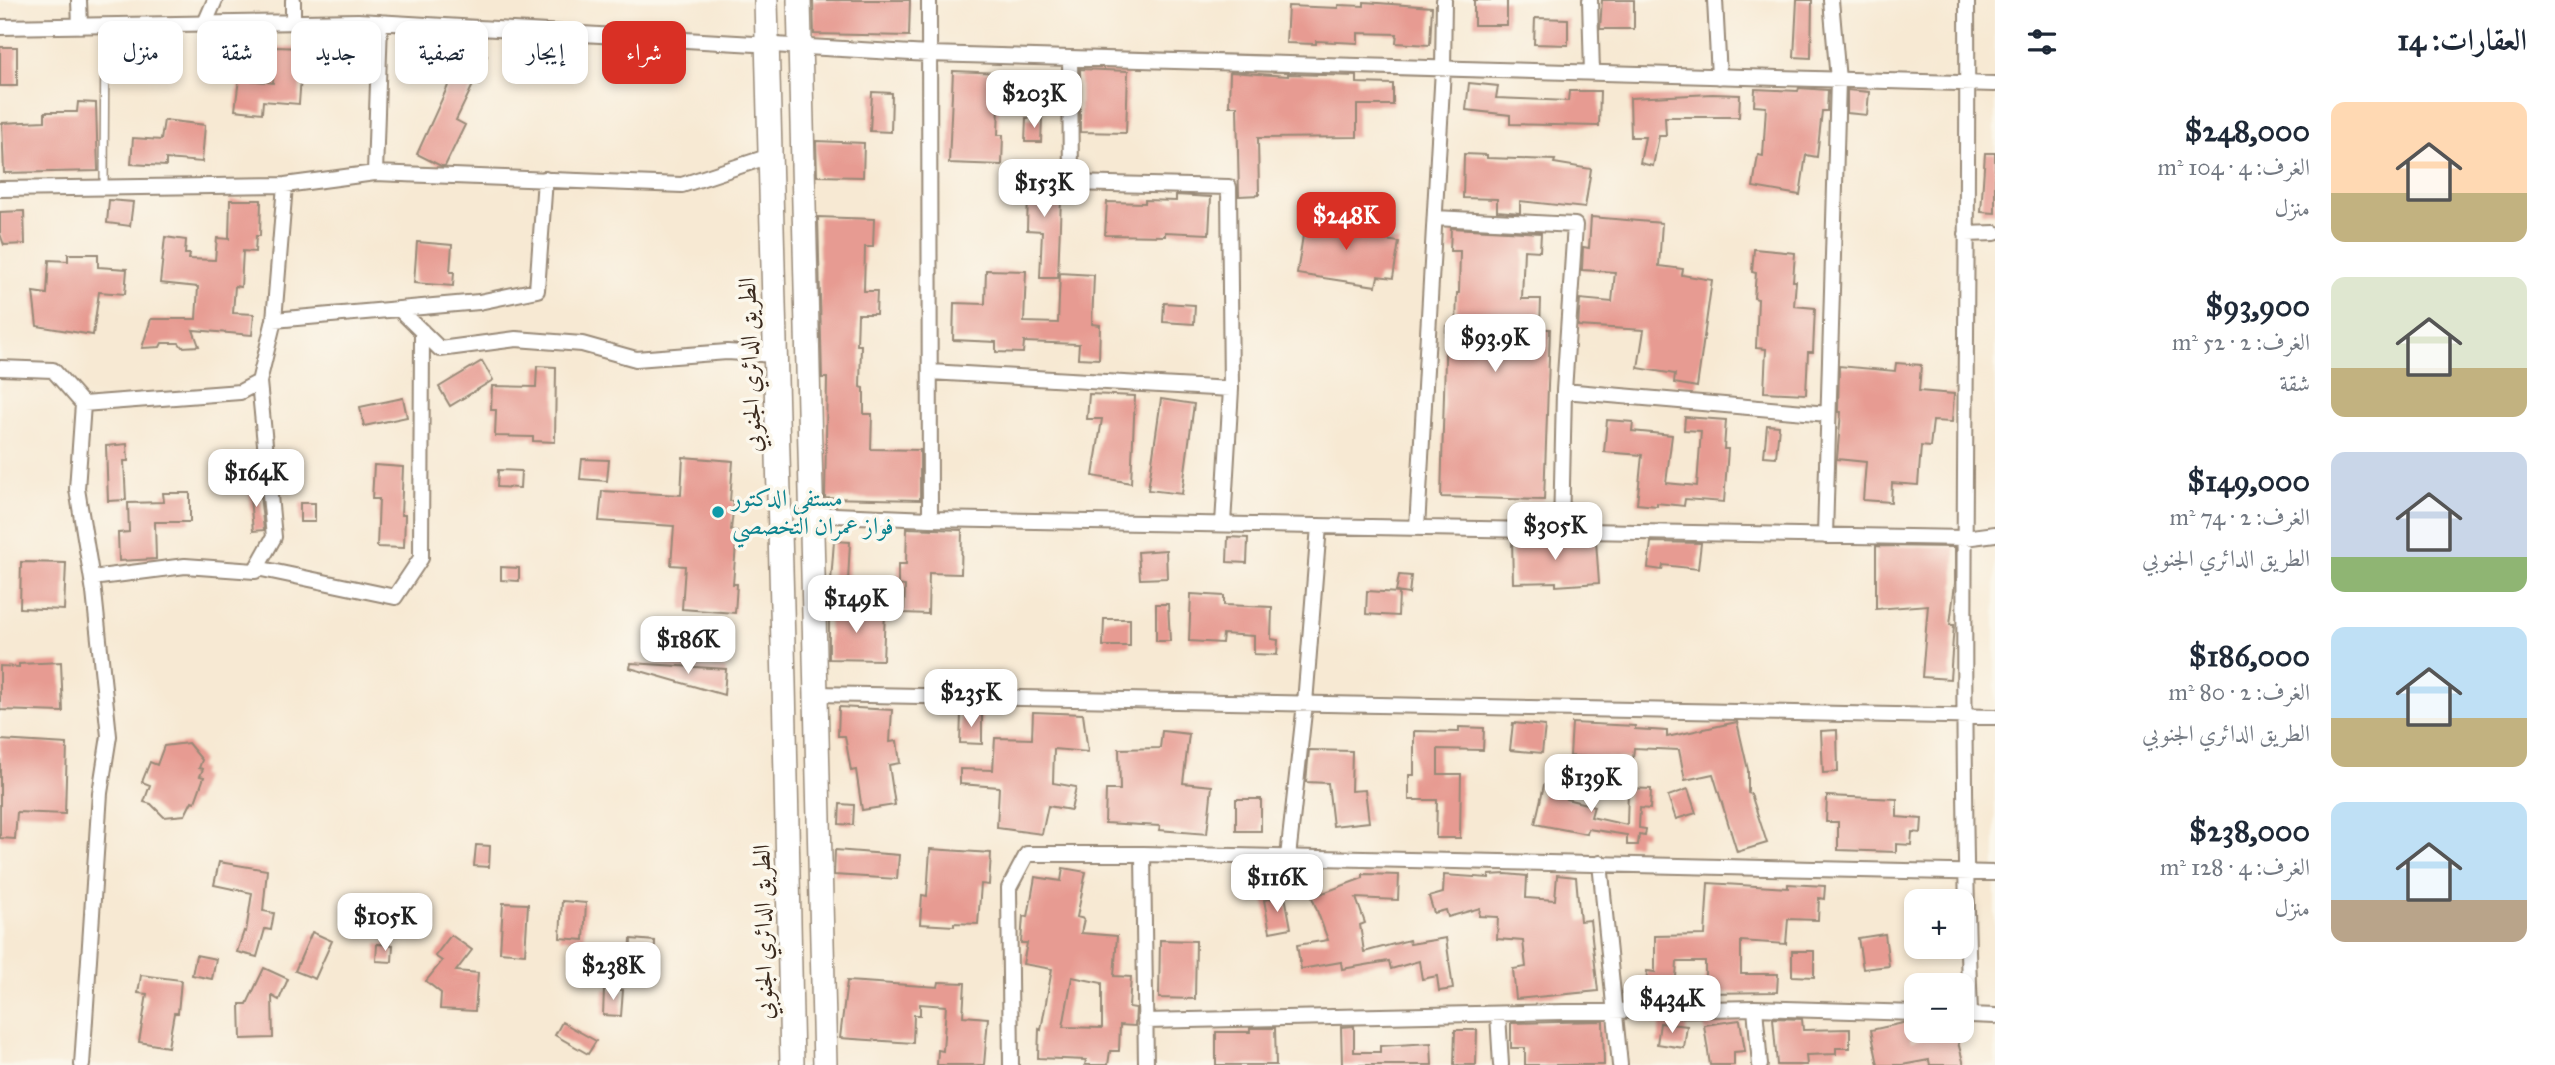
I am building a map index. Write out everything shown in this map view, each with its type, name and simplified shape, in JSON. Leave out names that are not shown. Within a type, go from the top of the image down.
[{"type":"main road","name":"الطريق الدائري الجنوبي","points":[[766,0],[792,1065]]},
{"type":"main road","points":[[799,0],[825,1065]]},
{"type":"street","points":[[79,0],[80,26]]},
{"type":"street","points":[[206,21],[215,0]]},
{"type":"street","points":[[293,0],[293,21]]},
{"type":"street","points":[[929,0],[930,519]]},
{"type":"street","points":[[1417,528],[1443,69],[1444,0]]},
{"type":"street","points":[[1590,0],[1592,73]]},
{"type":"street","points":[[1715,0],[1719,76]]},
{"type":"street","points":[[1825,536],[1838,80],[1831,0]]},
{"type":"street","points":[[1966,973],[1967,0]]},
{"type":"street","points":[[381,22],[929,54],[1995,84]]},
{"type":"street","points":[[0,27],[98,25]]},
{"type":"street","points":[[1070,58],[1071,183],[1230,187],[1231,389],[1223,524]]},
{"type":"street","points":[[375,173],[378,84]]},
{"type":"street","points":[[0,189],[285,185],[375,173],[682,185],[770,156]]},
{"type":"street","points":[[274,320],[479,302],[537,289],[545,180]]},
{"type":"street","points":[[257,568],[274,537],[259,382],[274,320],[285,185]]},
{"type":"street","points":[[1435,218],[1575,225],[1564,391],[1561,531]]},
{"type":"street","points":[[1966,234],[1995,233]]},
{"type":"street","points":[[399,309],[440,349],[516,339],[582,344],[636,359],[727,352],[775,355]]},
{"type":"street","points":[[92,578],[185,566],[257,568],[395,597],[421,558],[422,331]]},
{"type":"street","points":[[0,368],[53,370],[83,404],[77,489],[92,578],[109,736],[100,793],[82,1065]]},
{"type":"street","points":[[930,372],[1231,389]]},
{"type":"street","points":[[83,404],[240,392],[259,382]]},
{"type":"street","points":[[1564,391],[1828,414]]},
{"type":"street","points":[[811,514],[930,519],[1825,536],[1965,538],[1995,534]]},
{"type":"street","points":[[1288,857],[1320,526]]},
{"type":"street","points":[[816,694],[1995,717]]},
{"type":"street","points":[[1011,1065],[1009,888],[1027,854],[1143,854],[1995,873]]},
{"type":"street","points":[[1143,854],[1146,1065]]},
{"type":"street","points":[[1600,863],[1620,1065]]},
{"type":"street","points":[[1145,1021],[1755,1008],[1904,1013]]},
{"type":"street","points":[[1755,1008],[1760,1065]]},
{"type":"street","points":[[1498,1014],[1501,1065]]},
{"type":"street","points":[[1974,1015],[1995,1016]]},
{"type":"lane","points":[[104,186],[105,84]]},
{"type":"building","points":[[813,0],[910,0],[909,36],[814,34]]},
{"type":"building","points":[[1474,0],[1507,0],[1507,25],[1474,25]]},
{"type":"building","points":[[1602,0],[1634,0],[1634,29],[1600,29]]},
{"type":"building","points":[[1797,0],[1812,0],[1811,58],[1794,57]]},
{"type":"building","points":[[1364,2],[1432,7],[1430,45],[1396,43],[1397,34],[1358,33],[1358,43],[1286,43],[1288,6],[1338,8],[1338,5],[1364,6]]},
{"type":"building","points":[[1535,18],[1568,19],[1568,45],[1534,44]]},
{"type":"building","points":[[0,47],[17,47],[17,86],[0,86]]},
{"type":"building","points":[[277,47],[291,48],[291,84],[300,84],[299,104],[263,101],[262,113],[235,110],[238,84],[277,84]]},
{"type":"building","points":[[1080,69],[1128,71],[1126,133],[1080,132]]},
{"type":"building","points":[[953,71],[1000,73],[998,135],[1003,135],[1002,165],[949,163]]},
{"type":"building","points":[[1230,72],[1288,76],[1357,76],[1357,83],[1393,84],[1393,105],[1357,105],[1357,137],[1258,138],[1259,195],[1239,196],[1237,106],[1229,106]]},
{"type":"building","points":[[1469,83],[1498,86],[1496,98],[1568,101],[1569,91],[1600,91],[1599,126],[1510,124],[1510,115],[1466,110]]},
{"type":"building","points":[[449,84],[473,84],[456,120],[465,125],[445,166],[417,154]]},
{"type":"building","points":[[1799,88],[1828,90],[1827,111],[1822,111],[1817,157],[1806,155],[1800,195],[1753,187],[1758,155],[1763,156],[1766,107],[1754,106],[1755,89],[1798,91]]},
{"type":"building","points":[[1847,90],[1869,92],[1867,115],[1847,113]]},
{"type":"building","points":[[872,92],[892,93],[891,132],[870,131]]},
{"type":"building","points":[[1740,95],[1739,117],[1665,117],[1666,136],[1659,136],[1653,166],[1640,163],[1645,137],[1631,137],[1630,98]]},
{"type":"building","points":[[78,102],[96,103],[98,171],[4,173],[2,123],[45,121],[45,112],[77,112]]},
{"type":"building","points":[[1026,118],[1042,118],[1041,142],[1025,142]]},
{"type":"building","points":[[164,120],[205,125],[202,162],[166,159],[166,166],[131,164],[133,138],[161,140]]},
{"type":"building","points":[[816,141],[864,143],[863,177],[817,176]]},
{"type":"building","points":[[1985,153],[1995,153],[1995,213],[1981,212]]},
{"type":"building","points":[[1464,154],[1487,155],[1487,158],[1555,160],[1554,163],[1591,169],[1585,208],[1520,201],[1520,213],[1497,211],[1497,199],[1463,198]]},
{"type":"building","points":[[1020,172],[1050,173],[1050,198],[1061,198],[1058,278],[1040,278],[1042,231],[1027,230],[1028,194],[1020,193]]},
{"type":"building","points":[[1176,195],[1211,197],[1209,234],[1165,232],[1165,236],[1105,235],[1107,202],[1176,201]]},
{"type":"building","points":[[109,200],[133,202],[130,226],[107,223]]},
{"type":"building","points":[[230,200],[261,200],[260,236],[256,236],[255,252],[243,251],[241,287],[235,286],[233,313],[254,314],[252,335],[193,330],[199,346],[182,347],[179,343],[162,343],[160,347],[142,348],[151,319],[196,319],[198,287],[160,283],[165,237],[186,240],[185,254],[190,254],[189,259],[215,260],[217,238],[229,239]]},
{"type":"building","points":[[24,211],[25,244],[4,245],[0,234],[0,212]]},
{"type":"building","points":[[1306,216],[1387,228],[1385,240],[1399,242],[1393,278],[1378,276],[1376,286],[1297,274]]},
{"type":"building","points":[[818,217],[874,219],[873,247],[865,247],[864,291],[877,291],[876,314],[858,314],[857,345],[861,345],[860,387],[864,388],[864,414],[872,414],[871,449],[920,450],[920,500],[825,498],[827,378],[822,378]]},
{"type":"building","points":[[1591,217],[1662,223],[1659,266],[1683,269],[1682,275],[1712,280],[1697,387],[1674,383],[1675,374],[1638,368],[1644,330],[1578,326],[1580,299],[1612,302],[1615,272],[1582,270],[1583,247],[1589,248]]},
{"type":"building","points":[[1451,228],[1541,233],[1540,251],[1524,250],[1522,299],[1541,299],[1540,329],[1550,329],[1544,500],[1441,497],[1446,326],[1456,326],[1459,293],[1460,251],[1450,251]]},
{"type":"building","points":[[417,242],[452,245],[450,272],[454,272],[453,286],[414,283]]},
{"type":"building","points":[[1754,249],[1795,253],[1794,306],[1815,308],[1813,352],[1808,352],[1806,394],[1764,392],[1766,349],[1756,348],[1758,299],[1754,298]]},
{"type":"building","points":[[68,254],[98,254],[98,267],[127,269],[125,294],[99,292],[93,335],[37,326],[33,292],[47,294],[49,260],[68,261]]},
{"type":"building","points":[[986,270],[1026,271],[1024,322],[1058,323],[1060,273],[1094,275],[1092,324],[1100,325],[1099,359],[1078,358],[1079,344],[1024,342],[1023,353],[996,352],[996,342],[953,340],[954,303],[985,304]]},
{"type":"building","points":[[1164,303],[1195,305],[1194,324],[1163,322]]},
{"type":"building","points":[[482,361],[493,380],[450,406],[439,387]]},
{"type":"building","points":[[1896,363],[1921,365],[1919,391],[1954,394],[1952,422],[1933,421],[1930,447],[1921,446],[1918,485],[1892,483],[1891,502],[1863,500],[1866,462],[1837,459],[1841,412],[1838,412],[1839,366],[1895,371]]},
{"type":"building","points":[[537,366],[556,367],[555,442],[533,441],[533,437],[495,436],[496,410],[491,410],[492,386],[536,387]]},
{"type":"building","points":[[1089,394],[1135,396],[1131,483],[1093,476],[1102,419],[1087,419]]},
{"type":"building","points":[[403,398],[407,417],[364,426],[360,407]]},
{"type":"building","points":[[1161,399],[1194,404],[1182,494],[1148,490]]},
{"type":"building","points":[[1685,417],[1726,420],[1724,449],[1728,449],[1724,502],[1685,499],[1684,506],[1637,504],[1642,455],[1604,452],[1607,420],[1633,422],[1632,431],[1672,435],[1666,483],[1697,486],[1701,431],[1684,430]]},
{"type":"building","points":[[1767,425],[1779,426],[1776,457],[1764,456]]},
{"type":"building","points":[[127,444],[128,461],[124,461],[126,500],[108,501],[106,446]]},
{"type":"building","points":[[683,457],[733,461],[730,501],[734,501],[731,530],[737,531],[733,584],[737,584],[735,613],[682,609],[685,566],[671,565],[674,526],[599,521],[602,491],[681,495]]},
{"type":"building","points":[[582,459],[609,460],[607,481],[580,479]]},
{"type":"building","points":[[374,465],[403,467],[401,515],[405,515],[404,548],[377,547],[379,499],[372,499]]},
{"type":"building","points":[[498,470],[521,471],[520,488],[497,487]]},
{"type":"building","points":[[249,486],[259,486],[264,530],[253,531]]},
{"type":"building","points":[[163,493],[190,493],[190,522],[155,522],[156,559],[119,561],[118,533],[129,532],[128,503],[164,502]]},
{"type":"building","points":[[300,503],[315,503],[315,522],[300,522]]},
{"type":"building","points":[[907,528],[962,530],[961,574],[929,573],[928,614],[904,613],[905,586],[898,585],[898,564],[906,564]]},
{"type":"building","points":[[1228,537],[1248,538],[1247,563],[1227,562]]},
{"type":"building","points":[[1512,539],[1540,540],[1540,543],[1596,541],[1599,583],[1556,586],[1556,582],[1513,583]]},
{"type":"building","points":[[834,541],[850,542],[848,582],[831,581]]},
{"type":"building","points":[[1651,542],[1701,543],[1698,569],[1663,565],[1662,570],[1648,568]]},
{"type":"building","points":[[1876,546],[1955,547],[1950,679],[1922,677],[1928,605],[1876,609]]},
{"type":"building","points":[[1166,550],[1167,578],[1140,579],[1138,552]]},
{"type":"building","points":[[21,562],[66,563],[64,610],[20,608]]},
{"type":"building","points":[[501,567],[519,568],[519,581],[501,580]]},
{"type":"building","points":[[1399,575],[1411,576],[1409,594],[1396,592]]},
{"type":"building","points":[[1367,591],[1399,593],[1398,616],[1366,614]]},
{"type":"building","points":[[1191,594],[1224,596],[1224,605],[1272,607],[1271,639],[1278,640],[1277,655],[1254,654],[1254,636],[1223,634],[1222,643],[1189,641]]},
{"type":"building","points":[[1156,604],[1168,604],[1170,641],[1156,641]]},
{"type":"building","points":[[829,609],[885,611],[883,660],[829,659]]},
{"type":"building","points":[[1104,619],[1130,619],[1130,646],[1103,646]]},
{"type":"building","points":[[61,662],[63,712],[0,710],[0,666],[19,667],[19,664]]},
{"type":"building","points":[[631,663],[726,669],[724,695],[630,668]]},
{"type":"building","points":[[839,707],[892,710],[890,742],[897,741],[900,763],[889,765],[895,805],[862,810],[856,770],[851,771],[845,736],[838,736]]},
{"type":"building","points":[[1033,712],[1083,714],[1088,752],[1054,749],[1053,783],[1076,787],[1071,810],[1048,806],[1042,834],[997,828],[999,787],[960,784],[960,769],[993,770],[995,738],[1032,739]]},
{"type":"building","points":[[961,714],[982,715],[982,744],[960,743]]},
{"type":"building","points":[[1737,722],[1748,770],[1748,793],[1751,794],[1767,843],[1737,852],[1713,774],[1685,780],[1679,750],[1634,748],[1633,759],[1570,756],[1572,723],[1635,726],[1635,729],[1667,731],[1667,737]]},
{"type":"building","points":[[1513,723],[1545,726],[1542,753],[1510,750]]},
{"type":"building","points":[[1459,727],[1484,728],[1483,750],[1438,749],[1438,774],[1461,774],[1460,838],[1436,838],[1437,800],[1409,800],[1409,775],[1414,775],[1414,731],[1459,732]]},
{"type":"building","points":[[1837,730],[1838,772],[1823,773],[1821,731]]},
{"type":"building","points":[[1162,731],[1189,734],[1183,783],[1212,786],[1207,834],[1159,830],[1160,826],[1105,823],[1106,790],[1120,790],[1119,749],[1160,748]]},
{"type":"building","points":[[0,740],[67,744],[65,814],[17,812],[15,839],[0,838]]},
{"type":"building","points":[[188,743],[202,760],[199,768],[203,769],[200,776],[204,777],[195,802],[192,801],[185,815],[164,817],[151,804],[144,802],[150,785],[142,782],[150,762],[157,765],[164,746]]},
{"type":"building","points":[[1309,750],[1352,751],[1351,791],[1365,790],[1369,822],[1333,826],[1328,783],[1306,782]]},
{"type":"building","points":[[1544,785],[1568,790],[1566,799],[1594,806],[1591,817],[1627,825],[1628,788],[1651,789],[1650,809],[1640,808],[1639,828],[1646,829],[1645,836],[1639,835],[1638,845],[1627,845],[1627,835],[1588,829],[1587,834],[1535,824]]},
{"type":"building","points":[[1688,789],[1696,813],[1676,819],[1668,796]]},
{"type":"building","points":[[1827,796],[1897,799],[1897,817],[1922,819],[1921,833],[1912,832],[1911,845],[1896,844],[1896,852],[1838,850],[1838,822],[1826,822]]},
{"type":"building","points":[[1236,799],[1261,799],[1261,831],[1236,831]]},
{"type":"building","points":[[840,804],[854,805],[853,825],[839,824]]},
{"type":"building","points":[[476,845],[490,846],[489,867],[474,866]]},
{"type":"building","points":[[930,849],[991,853],[989,885],[981,884],[978,924],[920,924],[922,895],[927,896]]},
{"type":"building","points":[[835,850],[899,855],[897,879],[834,875]]},
{"type":"building","points":[[219,862],[267,870],[263,911],[274,913],[271,930],[265,929],[257,957],[237,952],[244,931],[246,932],[252,893],[214,885]]},
{"type":"building","points":[[1063,868],[1086,872],[1077,917],[1084,919],[1081,933],[1117,936],[1114,976],[1131,977],[1129,1007],[1136,1008],[1135,1026],[1120,1025],[1119,1051],[1110,1051],[1108,1065],[1085,1065],[1086,1060],[1038,1058],[1039,1029],[1041,1030],[1052,969],[1023,964],[1027,943],[1021,943],[1023,916],[1028,917],[1035,877],[1061,881]],"holes":[[[1072,977],[1102,983],[1102,1028],[1063,1027]]]},
{"type":"building","points":[[1363,874],[1399,875],[1398,900],[1356,898],[1365,923],[1360,925],[1364,952],[1409,940],[1410,944],[1446,938],[1453,989],[1439,991],[1437,976],[1422,979],[1419,961],[1391,969],[1389,961],[1342,969],[1341,962],[1301,969],[1297,945],[1328,940],[1312,897],[1363,878]]},
{"type":"building","points":[[1444,875],[1489,878],[1489,875],[1527,876],[1526,898],[1555,900],[1557,875],[1576,877],[1580,921],[1590,920],[1598,991],[1516,999],[1513,969],[1526,967],[1523,941],[1497,939],[1498,917],[1479,916],[1480,908],[1448,917],[1446,910],[1434,913],[1429,897],[1443,893]]},
{"type":"building","points":[[1708,883],[1788,888],[1788,884],[1825,886],[1824,899],[1819,898],[1818,920],[1788,919],[1786,944],[1741,941],[1741,974],[1778,974],[1777,992],[1705,993],[1705,962],[1677,962],[1675,992],[1646,991],[1647,971],[1655,972],[1655,936],[1705,935]]},
{"type":"building","points":[[1285,896],[1291,928],[1270,932],[1264,900]]},
{"type":"building","points":[[562,901],[586,903],[584,940],[560,938]]},
{"type":"building","points":[[503,903],[528,904],[525,954],[500,952]]},
{"type":"building","points":[[361,907],[391,909],[389,934],[359,932]]},
{"type":"building","points":[[312,932],[332,941],[315,979],[295,971]]},
{"type":"building","points":[[1885,934],[1889,966],[1863,969],[1858,938]]},
{"type":"building","points":[[451,935],[472,950],[456,971],[478,973],[475,1011],[440,1009],[441,993],[426,981],[442,961],[435,956]]},
{"type":"building","points":[[631,939],[655,941],[654,964],[630,962]]},
{"type":"building","points":[[1160,940],[1196,941],[1195,999],[1159,998]]},
{"type":"building","points":[[377,944],[393,945],[392,962],[376,961]]},
{"type":"building","points":[[1792,951],[1814,951],[1814,977],[1792,976]]},
{"type":"building","points":[[196,955],[216,959],[212,979],[192,975]]},
{"type":"building","points":[[264,968],[288,979],[279,1000],[272,996],[273,1038],[241,1039],[240,1004],[247,1004]]},
{"type":"building","points":[[141,975],[181,980],[178,1013],[174,1013],[168,1047],[139,1042],[147,994],[138,993]]},
{"type":"building","points":[[847,981],[938,987],[939,982],[965,983],[963,1016],[988,1018],[984,1065],[937,1065],[938,1050],[943,1051],[946,1006],[920,1004],[920,1015],[914,1015],[913,1043],[840,1038]]},
{"type":"building","points":[[604,989],[623,990],[621,1016],[603,1015]]},
{"type":"building","points":[[1773,1018],[1802,1019],[1803,1030],[1850,1029],[1850,1048],[1836,1048],[1836,1054],[1806,1055],[1807,1065],[1777,1065]]},
{"type":"building","points":[[1740,1020],[1745,1051],[1734,1052],[1734,1065],[1710,1065],[1704,1025]]},
{"type":"building","points":[[1603,1021],[1604,1065],[1525,1065],[1525,1048],[1511,1048],[1511,1023]]},
{"type":"building","points":[[562,1022],[596,1041],[588,1054],[555,1035]]},
{"type":"building","points":[[1660,1023],[1687,1026],[1684,1048],[1657,1044]]},
{"type":"building","points":[[1904,1023],[1904,1043],[1958,1043],[1964,1065],[1930,1065],[1929,1060],[1902,1065],[1878,1065],[1871,1030]]},
{"type":"building","points":[[1354,1026],[1354,1052],[1380,1052],[1380,1046],[1431,1043],[1432,1065],[1342,1065],[1341,1027]]},
{"type":"building","points":[[1250,1028],[1275,1028],[1276,1065],[1216,1065],[1216,1032],[1250,1032]]},
{"type":"building","points":[[1455,1030],[1477,1030],[1476,1065],[1454,1065]]},
{"type":"place","name":"مستفى الدكتور فواز عمران التخصصي","points":[[718,512]]}]
